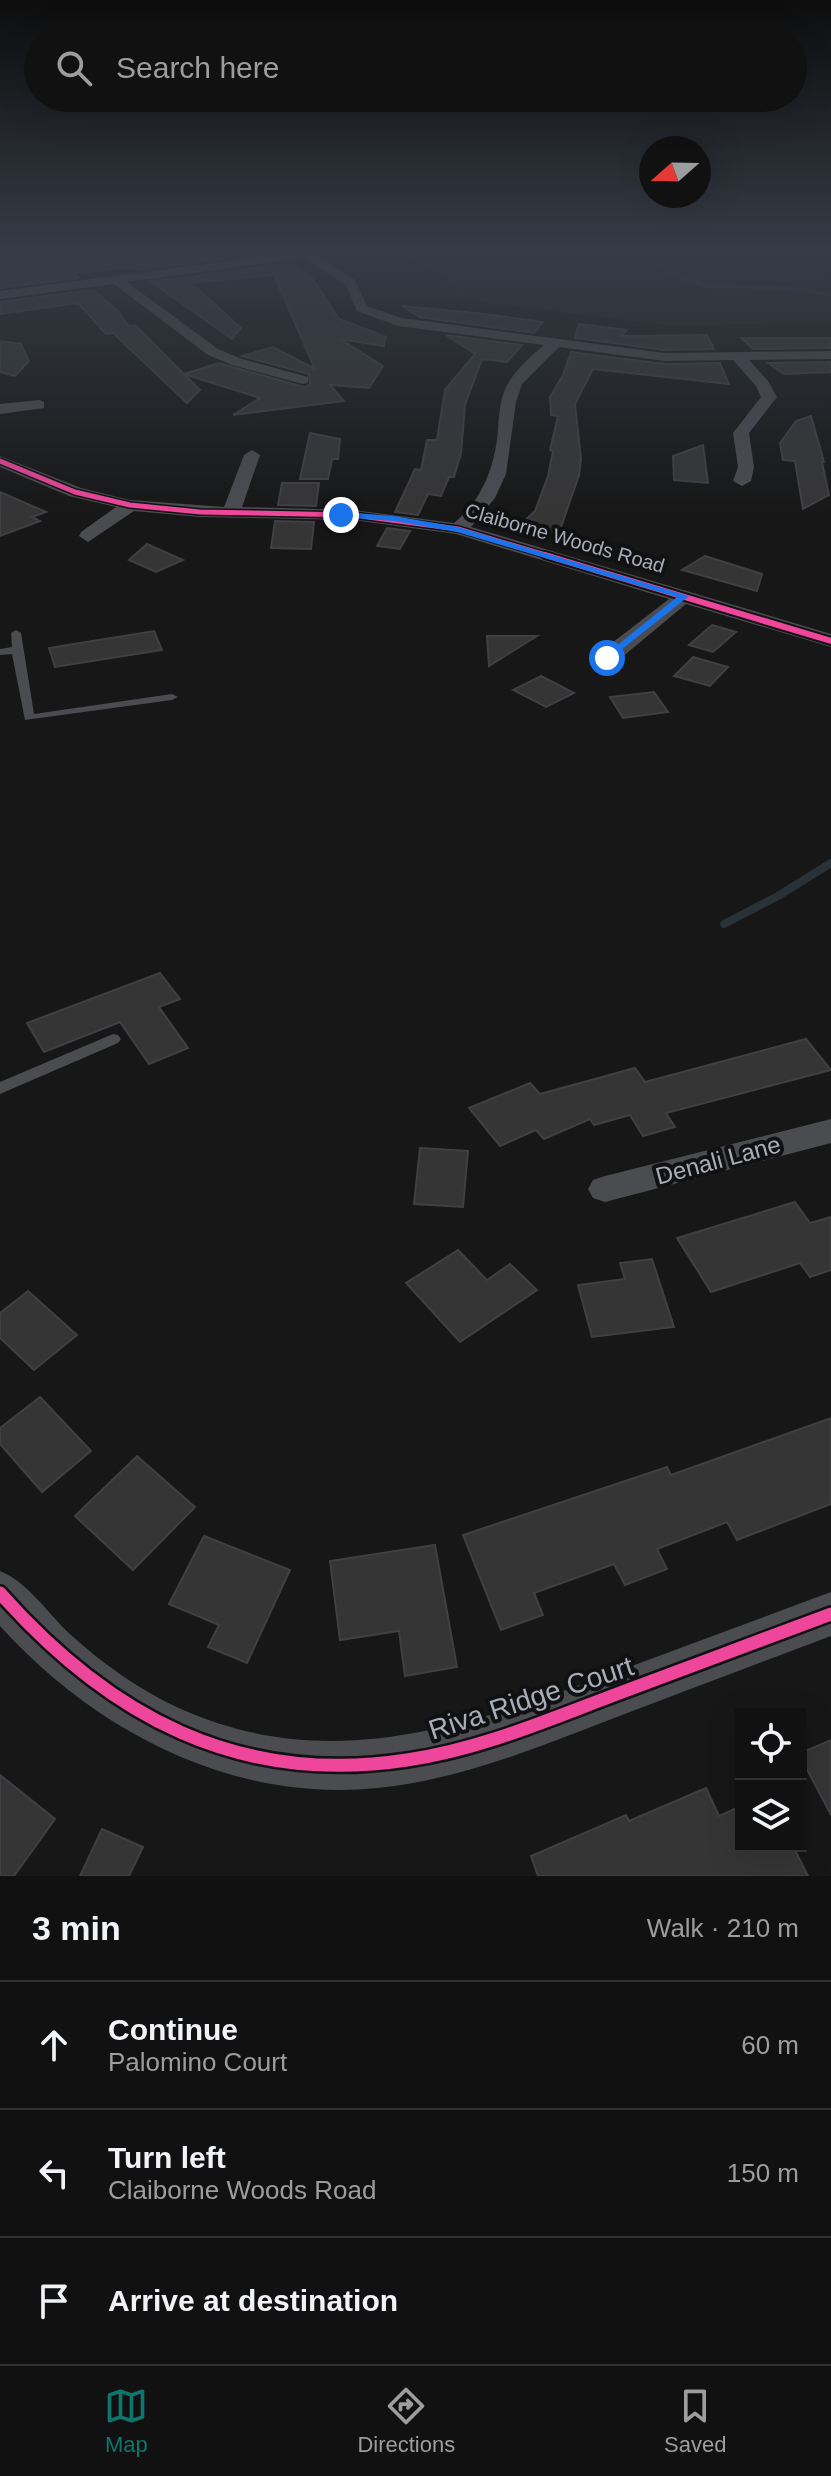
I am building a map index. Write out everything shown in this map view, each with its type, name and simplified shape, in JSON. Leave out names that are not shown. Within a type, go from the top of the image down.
[{"type":"street","points":[[194,338],[213,352],[237,362],[303,380]]},
{"type":"street","points":[[506,338],[665,357],[831,355]]},
{"type":"street","points":[[458,529],[486,500],[500,474],[508,404],[514,386],[527,368],[554,344]]},
{"type":"street","points":[[738,357],[763,384],[769,397],[741,433],[746,467],[742,481]]},
{"type":"street","points":[[0,409],[39,405]]},
{"type":"street","points":[[231,512],[252,455]]},
{"type":"street","name":"Claiborne Woods Road","points":[[0,462],[75,492],[130,505],[364,516],[458,529],[831,641]]},
{"type":"street","points":[[88,536],[130,505]]},
{"type":"street","points":[[607,658],[684,596]]},
{"type":"street","name":"Denali Lane","points":[[605,1189],[831,1131]]},
{"type":"street","name":"Riva Ridge Court","points":[[0,1593],[34,1632],[116,1699],[162,1724],[215,1744],[275,1758],[341,1766],[411,1759],[460,1749],[831,1614]]},
{"type":"lane","points":[[16,633],[29,718],[172,697]]},
{"type":"lane","points":[[0,652],[17,650]]},
{"type":"lane","points":[[0,1088],[113,1039]]},
{"type":"building","points":[[118,338],[148,338],[200,390],[187,403]]},
{"type":"building","points":[[301,338],[386,338],[384,346],[340,339],[383,366],[369,388],[330,385],[344,401],[233,415],[260,398],[184,374],[219,363],[304,387],[310,385],[309,374],[242,356],[273,347],[315,369]]},
{"type":"building","points":[[450,338],[522,345],[507,362],[482,359],[465,405],[461,453],[454,477],[449,477],[441,496],[428,494],[418,515],[395,512],[415,469],[421,470],[427,440],[437,440],[445,390],[475,354]]},
{"type":"building","points":[[575,338],[708,338],[714,349],[665,350]]},
{"type":"building","points":[[741,338],[831,338],[831,348],[753,349]]},
{"type":"building","points":[[0,341],[21,344],[29,361],[15,376],[0,372]]},
{"type":"building","points":[[571,352],[665,364],[720,363],[729,384],[593,369],[575,404],[581,459],[579,475],[559,533],[520,525],[535,511],[548,476],[558,416],[551,415],[550,397],[563,375]]},
{"type":"building","points":[[831,362],[831,372],[784,374],[768,363]]},
{"type":"building","points":[[811,416],[824,462],[829,495],[803,509],[795,461],[783,460],[780,443],[796,421]]},
{"type":"building","points":[[310,433],[340,439],[338,459],[332,459],[328,479],[300,479]]},
{"type":"building","points":[[703,445],[708,483],[674,480],[673,456]]},
{"type":"building","points":[[282,483],[319,483],[316,506],[278,505]]},
{"type":"building","points":[[0,492],[46,512],[32,517],[40,521],[0,536]]},
{"type":"building","points":[[275,521],[314,522],[311,549],[271,548]]},
{"type":"building","points":[[387,528],[410,531],[400,549],[377,546]]},
{"type":"building","points":[[147,544],[183,560],[156,572],[129,560]]},
{"type":"building","points":[[705,556],[762,574],[757,591],[682,570]]},
{"type":"building","points":[[712,625],[736,632],[713,652],[689,645]]},
{"type":"building","points":[[154,631],[162,650],[55,667],[49,648]]},
{"type":"building","points":[[487,636],[537,636],[489,666]]},
{"type":"building","points":[[693,657],[728,667],[710,686],[674,676]]},
{"type":"building","points":[[541,676],[574,693],[546,707],[513,690]]},
{"type":"building","points":[[654,692],[668,712],[623,718],[610,697]]},
{"type":"building","points":[[160,973],[180,999],[159,1007],[188,1048],[149,1064],[120,1022],[44,1052],[27,1023]]},
{"type":"building","points":[[806,1039],[831,1070],[666,1113],[675,1127],[643,1136],[630,1115],[594,1125],[590,1119],[544,1139],[536,1130],[500,1146],[469,1108],[530,1083],[540,1094],[635,1068],[645,1082]]},
{"type":"building","points":[[420,1148],[468,1151],[463,1207],[414,1204]]},
{"type":"building","points":[[795,1202],[810,1223],[831,1217],[831,1270],[810,1277],[800,1263],[711,1292],[677,1238]]},
{"type":"building","points":[[458,1250],[487,1280],[510,1264],[537,1290],[460,1342],[406,1283]]},
{"type":"building","points":[[652,1259],[674,1327],[592,1337],[578,1285],[625,1279],[620,1263]]},
{"type":"building","points":[[28,1291],[77,1335],[34,1370],[0,1338],[0,1313]]},
{"type":"building","points":[[40,1397],[91,1451],[42,1492],[0,1444],[0,1428]]},
{"type":"building","points":[[831,1418],[831,1504],[737,1540],[727,1522],[657,1549],[667,1569],[625,1585],[614,1564],[534,1593],[543,1615],[501,1630],[463,1535],[667,1467],[671,1475]]},
{"type":"building","points":[[137,1456],[195,1507],[133,1570],[75,1516]]},
{"type":"building","points":[[204,1536],[290,1570],[247,1663],[208,1647],[219,1625],[169,1604]]},
{"type":"building","points":[[435,1545],[457,1667],[405,1676],[399,1631],[340,1640],[330,1561]]},
{"type":"building","points":[[831,1740],[831,1815],[807,1769],[807,1750]]},
{"type":"building","points":[[0,1775],[55,1819],[14,1876],[0,1876]]},
{"type":"building","points":[[706,1788],[719,1816],[735,1809],[735,1852],[796,1852],[808,1876],[538,1876],[531,1856],[626,1815],[629,1821]]},
{"type":"building","points":[[102,1829],[143,1847],[129,1876],[80,1876]]},
{"type":"waterway","points":[[724,924],[778,896],[831,863]]},
{"type":"cycle path","points":[[0,461],[75,492],[130,505],[200,512],[353,515],[458,529],[831,641]]},
{"type":"cycle path","points":[[0,1593],[69,1663],[100,1688],[141,1714],[224,1748],[282,1761],[340,1766],[409,1760],[478,1744],[831,1614]]},
{"type":"route","points":[[341,515],[458,529],[684,596],[607,658]]}]
